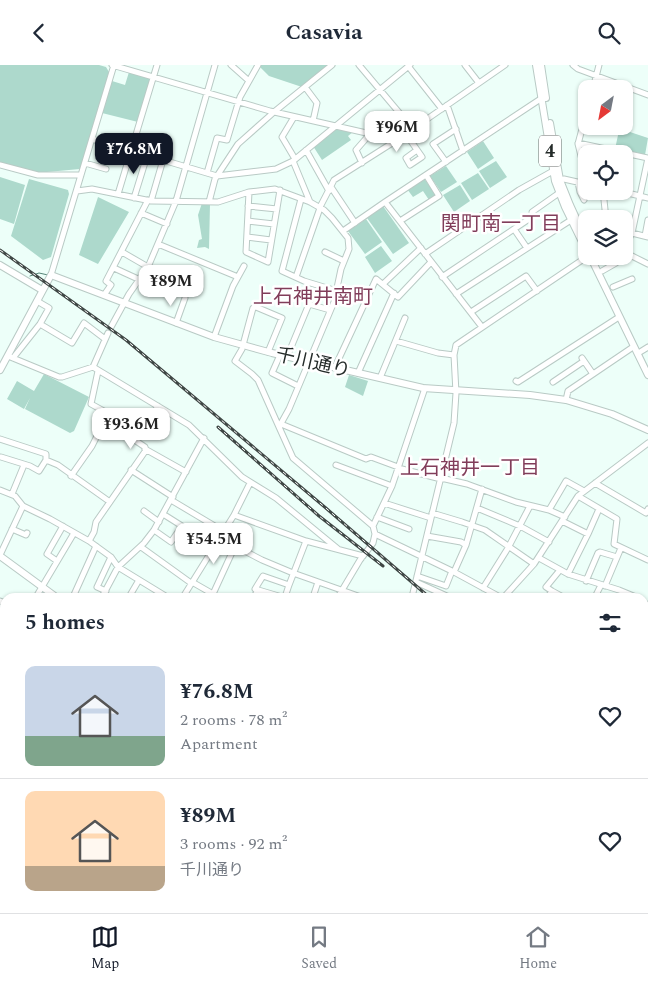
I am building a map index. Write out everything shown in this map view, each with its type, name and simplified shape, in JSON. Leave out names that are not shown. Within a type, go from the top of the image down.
[{"type":"main road","name":"4","points":[[536,65],[553,171],[578,222]]},
{"type":"main road","name":"4","points":[[541,65],[559,193],[578,234]]},
{"type":"main road","points":[[0,265],[42,290]]},
{"type":"main road","points":[[593,265],[648,375]]},
{"type":"main road","points":[[599,265],[648,367]]},
{"type":"main road","points":[[0,370],[10,357],[51,275]]},
{"type":"main road","name":"千川通り","points":[[51,275],[242,347],[425,388],[530,395],[566,400],[612,414],[648,431]]},
{"type":"main road","points":[[0,556],[50,593]]},
{"type":"street","points":[[51,275],[113,65],[274,112],[397,140]]},
{"type":"street","points":[[118,194],[157,65]]},
{"type":"street","points":[[111,327],[124,303],[148,267],[167,224],[187,167],[215,65]]},
{"type":"street","points":[[231,65],[249,81]]},
{"type":"street","points":[[227,141],[238,101],[258,65]]},
{"type":"street","points":[[210,202],[217,176],[238,144],[332,65]]},
{"type":"street","points":[[359,65],[413,129]]},
{"type":"street","points":[[92,139],[217,176],[276,169],[294,160],[409,65],[445,107],[464,151]]},
{"type":"street","points":[[464,65],[479,83]]},
{"type":"street","points":[[296,277],[320,208],[334,180],[406,134],[506,65]]},
{"type":"street","points":[[573,65],[578,69],[648,95]]},
{"type":"street","points":[[596,80],[599,65]]},
{"type":"street","points":[[305,87],[317,103],[313,121]]},
{"type":"street","points":[[343,231],[542,98]]},
{"type":"street","points":[[294,117],[282,137],[294,160],[310,202]]},
{"type":"street","points":[[446,162],[433,145],[456,129]]},
{"type":"street","points":[[362,163],[356,150],[370,134]]},
{"type":"street","points":[[406,134],[417,149]]},
{"type":"street","points":[[580,135],[578,143],[648,158],[633,219]]},
{"type":"street","points":[[207,173],[217,138],[238,144]]},
{"type":"street","points":[[306,150],[354,223]]},
{"type":"street","points":[[134,197],[147,156]]},
{"type":"street","points":[[104,295],[112,285],[106,281],[149,201],[163,160]]},
{"type":"street","points":[[85,163],[106,169]]},
{"type":"street","points":[[0,165],[38,175],[82,175]]},
{"type":"street","points":[[425,254],[519,190],[553,171]]},
{"type":"street","points":[[400,221],[439,196],[426,175]]},
{"type":"street","points":[[558,181],[564,179],[578,182]]},
{"type":"street","points":[[77,191],[92,189],[149,201],[210,202],[232,198],[249,192],[269,189],[280,190],[310,202],[332,218],[348,238],[349,244],[330,310],[289,409],[280,425]]},
{"type":"street","points":[[249,192],[246,252],[268,262],[280,190]]},
{"type":"street","points":[[442,277],[532,217],[532,212],[559,193]]},
{"type":"street","points":[[633,194],[648,198]]},
{"type":"street","points":[[301,199],[282,271],[337,291]]},
{"type":"street","points":[[385,202],[482,327]]},
{"type":"street","points":[[248,206],[277,209]]},
{"type":"street","points":[[141,213],[167,224]]},
{"type":"street","points":[[456,294],[571,220]]},
{"type":"street","points":[[633,236],[646,237],[648,220]]},
{"type":"street","points":[[248,221],[274,224]]},
{"type":"street","points":[[514,229],[527,248]]},
{"type":"street","points":[[247,237],[272,240]]},
{"type":"street","points":[[158,243],[238,277]]},
{"type":"street","points":[[383,284],[420,248]]},
{"type":"street","points":[[325,251],[344,261]]},
{"type":"street","points":[[122,252],[148,267]]},
{"type":"street","points":[[633,256],[648,263]]},
{"type":"street","points":[[335,367],[375,280],[383,284],[398,297],[431,262]]},
{"type":"street","points":[[413,593],[454,423],[456,389],[454,355],[456,345],[578,263]]},
{"type":"street","points":[[602,271],[612,265]]},
{"type":"street","points":[[214,337],[233,285],[244,266]]},
{"type":"street","points":[[114,268],[162,290],[165,284],[178,291]]},
{"type":"street","points":[[471,312],[526,276],[537,291]]},
{"type":"street","points":[[613,287],[632,279]]},
{"type":"street","points":[[358,373],[394,293]]},
{"type":"street","points":[[176,323],[185,298]]},
{"type":"street","points":[[37,301],[50,308],[40,324],[10,357],[59,377],[73,375],[93,367],[108,333]]},
{"type":"street","points":[[298,386],[272,373],[284,356],[309,304],[330,310]]},
{"type":"street","points":[[268,352],[282,318],[256,307],[253,309],[242,347],[234,361],[258,380],[280,425],[293,458],[373,526],[375,534],[373,543],[341,593]]},
{"type":"street","points":[[516,381],[518,382],[619,317]]},
{"type":"street","points":[[380,378],[405,318]]},
{"type":"street","points":[[40,324],[72,343],[84,323],[105,339]]},
{"type":"street","points":[[396,341],[438,353],[454,355]]},
{"type":"street","points":[[566,400],[568,391],[633,347]]},
{"type":"street","points":[[640,352],[648,347]]},
{"type":"street","points":[[553,382],[583,359],[593,374]]},
{"type":"street","points":[[93,367],[182,420],[204,438],[223,459],[250,483],[276,498],[338,549]]},
{"type":"street","points":[[98,371],[91,404],[142,432]]},
{"type":"street","points":[[373,526],[392,487],[425,388]]},
{"type":"street","points":[[158,406],[136,441],[145,449],[186,472]]},
{"type":"street","points":[[71,476],[92,446],[109,413]]},
{"type":"street","points":[[280,425],[366,459],[370,457],[398,467],[482,489],[530,506],[549,510],[588,534]]},
{"type":"street","points":[[111,557],[97,587],[106,591],[118,567],[140,547],[154,530],[204,438]]},
{"type":"street","points":[[0,439],[46,454],[46,460],[39,471],[1,457]]},
{"type":"street","points":[[506,593],[539,558],[578,496],[648,443]]},
{"type":"street","points":[[89,541],[94,532],[96,522],[145,449]]},
{"type":"street","points":[[46,460],[58,465],[110,502]]},
{"type":"street","points":[[12,494],[24,465]]},
{"type":"street","points":[[336,465],[392,487]]},
{"type":"street","points":[[131,470],[222,534],[235,546],[293,573],[350,593]]},
{"type":"street","points":[[549,510],[566,481],[584,491]]},
{"type":"street","points":[[186,593],[234,515],[250,483]]},
{"type":"street","points":[[595,483],[646,513],[648,509]]},
{"type":"street","points":[[416,579],[446,586],[466,545],[482,489]]},
{"type":"street","points":[[0,490],[15,495],[23,506],[89,541],[111,557],[118,567],[160,593]]},
{"type":"street","points":[[578,496],[617,519],[614,544],[648,560]]},
{"type":"street","points":[[384,503],[472,525],[484,530],[534,564]]},
{"type":"street","points":[[0,556],[23,506]]},
{"type":"street","points":[[483,588],[508,548],[530,506]]},
{"type":"street","points":[[477,507],[520,526],[549,542]]},
{"type":"street","points":[[568,574],[599,509]]},
{"type":"street","points":[[144,511],[159,522]]},
{"type":"street","points":[[154,530],[171,542],[182,526],[163,514]]},
{"type":"street","points":[[234,515],[306,541],[363,556]]},
{"type":"street","points":[[377,517],[409,529]]},
{"type":"street","points":[[57,561],[47,555],[63,526]]},
{"type":"street","points":[[12,529],[26,535],[27,533]]},
{"type":"street","points":[[38,593],[74,533]]},
{"type":"street","points":[[375,534],[494,593]]},
{"type":"street","points":[[427,536],[461,542],[466,545]]},
{"type":"street","points":[[285,593],[306,541]]},
{"type":"street","points":[[74,593],[96,546]]},
{"type":"street","points":[[213,593],[235,546]]},
{"type":"street","points":[[140,547],[192,583],[211,593]]},
{"type":"street","points":[[598,593],[621,547]]},
{"type":"street","points":[[586,581],[600,552],[617,557]]},
{"type":"street","points":[[539,558],[568,574],[625,593]]},
{"type":"street","points":[[556,593],[546,587],[560,570]]},
{"type":"street","points":[[258,590],[255,589],[263,576],[288,585]]},
{"type":"street","points":[[416,579],[442,593]]},
{"type":"street","points":[[131,593],[139,580]]},
{"type":"street","points":[[314,593],[318,582]]},
{"type":"street","points":[[258,590],[269,593]]},
{"type":"green space","points":[[0,65],[99,65],[106,67],[109,72],[80,169],[36,173],[0,162]]},
{"type":"green space","points":[[260,65],[328,65],[302,87],[269,76]]},
{"type":"green space","points":[[129,72],[150,77],[151,80],[138,122],[102,113],[112,81],[125,85]]},
{"type":"green space","points":[[336,128],[353,132],[348,136],[351,140],[322,160],[313,146]]},
{"type":"green space","points":[[633,133],[648,138],[645,155],[633,153],[633,145],[616,145],[618,135],[633,135]]},
{"type":"green space","points":[[483,141],[494,158],[478,169],[467,152]]},
{"type":"green space","points":[[496,161],[507,177],[490,188],[479,171]]},
{"type":"green space","points":[[446,166],[457,182],[441,192],[430,176]]},
{"type":"green space","points":[[478,173],[489,189],[472,200],[461,183]]},
{"type":"green space","points":[[0,177],[25,185],[14,224],[0,219]]},
{"type":"green space","points":[[424,178],[435,194],[429,200],[423,191],[413,197],[407,189]]},
{"type":"green space","points":[[29,179],[68,190],[69,194],[51,257],[43,260],[11,236]]},
{"type":"green space","points":[[460,185],[470,201],[454,212],[443,195]]},
{"type":"green space","points":[[98,197],[129,212],[98,264],[79,255]]},
{"type":"green space","points":[[202,203],[210,204],[209,249],[205,247],[197,248],[199,240],[202,239],[198,215]]},
{"type":"green space","points":[[383,206],[409,243],[393,254],[367,218]]},
{"type":"green space","points":[[366,219],[382,242],[365,254],[348,231]]},
{"type":"green space","points":[[381,246],[392,261],[375,273],[365,257]]},
{"type":"green space","points":[[44,374],[89,397],[74,431],[70,433],[25,409],[30,398],[24,409],[7,399],[17,381],[34,391]]},
{"type":"green space","points":[[349,375],[368,381],[363,396],[345,387]]},
{"type":"waterway","points":[[30,276],[39,273],[48,275]]},
{"type":"railway","points":[[0,250],[126,340],[424,593]]},
{"type":"railway","points":[[218,427],[319,516],[383,566]]},
{"type":"district","name":"関町南一丁目","points":[[501,224]]},
{"type":"district","name":"上石神井南町","points":[[313,297]]},
{"type":"district","name":"上石神井一丁目","points":[[470,468]]}]
